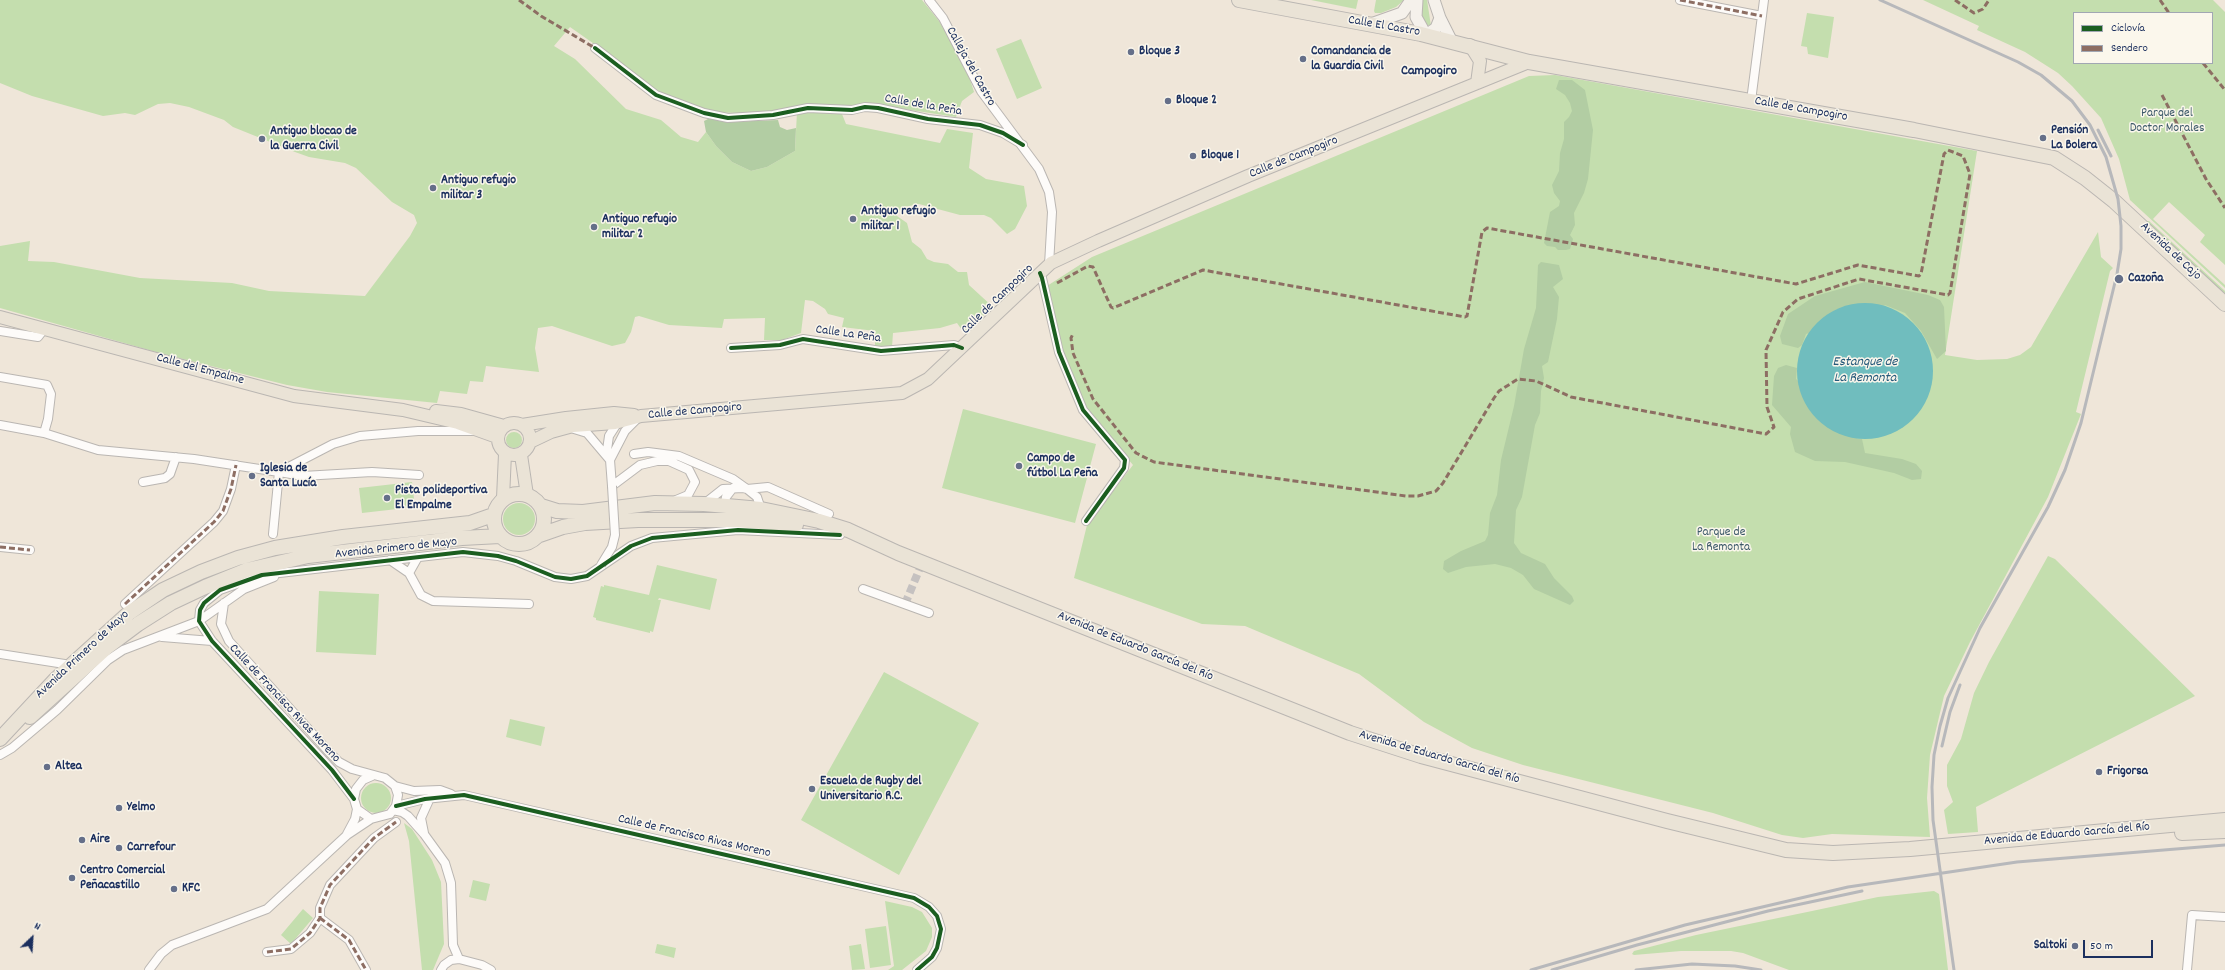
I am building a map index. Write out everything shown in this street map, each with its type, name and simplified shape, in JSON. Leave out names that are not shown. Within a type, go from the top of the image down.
[{"type":"highway","name":"Calle El Castro","points":[[1238,0],[1451,40],[1529,62]]},
{"type":"highway","name":"Calle de Campogiro","points":[[1529,62],[1751,101],[2054,158],[2085,178],[2114,201]]},
{"type":"highway","name":"Avenida de Cajo","points":[[2114,201],[2225,304]]},
{"type":"highway","points":[[516,494],[528,495],[541,506],[544,524],[540,535],[524,544],[511,543],[500,536],[495,526],[493,515],[498,504],[503,498],[516,494]]},
{"type":"highway","name":"Avenida de Eduardo García del Río","points":[[541,506],[557,511],[583,512],[655,503],[704,504],[761,509],[819,521],[848,530],[898,553],[1350,733],[1421,756],[1667,821],[1786,850],[1833,853],[1910,849],[2225,820]]},
{"type":"highway","name":"Avenida Primero de Mayo","points":[[2,734],[28,718],[71,665],[129,612],[145,601],[201,572],[238,558],[309,542],[470,523],[493,515]]},
{"type":"highway","name":"Avenida de Eduardo García del Río","points":[[540,535],[563,527],[585,523],[638,520],[735,523],[782,522],[840,535],[898,553]]},
{"type":"highway","name":"Avenida Primero de Mayo","points":[[2,734],[106,648],[153,614],[205,587],[247,570],[308,556],[462,538],[500,536]]},
{"type":"highway","points":[[0,750],[28,718]]},
{"type":"highway","name":"Avenida de Eduardo García del Río","points":[[1910,849],[1950,850],[2225,831]]},
{"type":"main road","points":[[1369,24],[1402,13],[1411,0]]},
{"type":"main road","points":[[1417,0],[1416,17],[1426,35],[1436,28],[1440,18]]},
{"type":"main road","points":[[1434,0],[1440,18],[1451,40]]},
{"type":"main road","points":[[1470,45],[1480,61],[1477,83]]},
{"type":"main road","name":"Calle de Campogiro","points":[[522,425],[566,418],[614,414],[636,415],[902,393],[928,379],[1049,265],[1098,241],[1248,176],[1529,62]]},
{"type":"main road","name":"Calle del Empalme","points":[[0,317],[294,396],[403,410],[441,411],[487,428],[497,438]]},
{"type":"main road","name":"Calle del Empalme","points":[[403,410],[453,427],[487,428],[504,426]]},
{"type":"main road","name":"Calle de Campogiro","points":[[530,442],[551,432],[572,426],[615,423],[636,415]]},
{"type":"main road","points":[[503,498],[505,454],[498,444],[497,438],[504,426],[510,423],[522,425],[527,430],[530,442],[527,450],[521,455],[513,456],[505,454]]},
{"type":"main road","points":[[521,455],[528,495]]},
{"type":"street","name":"Calleja del Castro","points":[[929,0],[943,18],[985,96],[1023,145],[1039,169],[1049,192],[1052,218],[1049,265]]},
{"type":"street","points":[[1680,0],[1762,16]]},
{"type":"street","points":[[1751,101],[1764,0]]},
{"type":"street","name":"Calle de la Peña","points":[[595,48],[656,95],[704,114],[728,118],[766,116],[808,108],[852,110],[865,107],[878,108],[928,119],[980,125],[1003,133],[1023,145]]},
{"type":"street","points":[[1040,273],[1044,284],[1059,352],[1083,410],[1125,460],[1124,468],[1086,521]]},
{"type":"street","points":[[0,331],[38,337],[45,328]]},
{"type":"street","name":"Calle La Peña","points":[[731,348],[780,345],[803,339],[881,351],[954,345],[962,348]]},
{"type":"street","points":[[0,377],[46,385],[51,394],[48,419],[44,433]]},
{"type":"street","points":[[551,432],[576,429],[584,431],[610,460],[625,431],[636,415]]},
{"type":"street","name":"Avenida Primero de Mayo","points":[[602,565],[612,547],[614,535],[610,460],[607,450],[608,440],[615,423]]},
{"type":"street","points":[[0,425],[44,433],[98,450],[176,457],[302,476],[372,472],[419,475]]},
{"type":"street","points":[[279,472],[333,444],[360,436],[453,427]]},
{"type":"street","points":[[634,454],[648,452],[678,456],[733,479],[757,498],[761,509]]},
{"type":"street","points":[[143,482],[165,478],[170,474],[176,457]]},
{"type":"street","points":[[612,486],[633,469],[647,462],[668,461],[689,470],[695,482],[688,495],[671,502],[655,503]]},
{"type":"street","points":[[125,604],[214,522],[223,511],[231,489],[236,465]]},
{"type":"street","points":[[273,534],[279,472]]},
{"type":"street","points":[[704,504],[723,489],[768,487],[829,514]]},
{"type":"street","points":[[733,488],[723,506],[735,523]]},
{"type":"street","name":"Avenida Primero de Mayo","points":[[199,621],[200,610],[204,603],[220,590],[262,575],[463,552],[482,554],[516,561],[554,577],[571,579],[587,576],[644,539],[682,534],[735,523],[754,517],[761,509]]},
{"type":"street","points":[[0,547],[30,550]]},
{"type":"street","points":[[409,573],[418,557]]},
{"type":"street","points":[[390,560],[409,573],[409,576],[421,595],[433,601],[529,604]]},
{"type":"street","name":"Avenida Primero de Mayo","points":[[0,755],[12,748],[57,710],[108,660],[122,650],[199,621],[244,589],[287,572]]},
{"type":"street","points":[[863,589],[929,613]]},
{"type":"street","name":"Calle de Francisco Rivas Moreno","points":[[224,603],[221,614],[224,632],[240,656],[339,762],[352,769],[372,776]]},
{"type":"street","name":"Calle de Francisco Rivas Moreno","points":[[199,621],[212,641],[332,770],[354,800]]},
{"type":"street","name":"Avenida Primero de Mayo","points":[[159,637],[182,637],[212,641]]},
{"type":"street","points":[[0,654],[71,665]]},
{"type":"street","points":[[149,970],[161,954],[172,945],[266,909],[347,835],[371,819],[390,814],[395,808],[398,795],[395,786],[385,778],[372,776],[362,780],[356,789],[354,800],[357,809],[355,819],[347,835]]},
{"type":"street","name":"Calle de Francisco Rivas Moreno","points":[[395,786],[414,792],[440,790],[454,795]]},
{"type":"street","points":[[414,792],[423,811]]},
{"type":"street","name":"Calle de Francisco Rivas Moreno","points":[[395,808],[419,800],[464,795],[914,898],[930,907],[937,916],[941,929],[940,939],[932,957],[917,970]]},
{"type":"street","points":[[424,834],[421,818],[430,798]]},
{"type":"street","points":[[395,808],[408,816],[424,834],[445,863],[451,883],[453,946],[459,959],[470,966],[482,965],[490,970]]},
{"type":"street","points":[[357,809],[371,819]]},
{"type":"street","points":[[266,952],[291,949],[310,933],[320,918],[320,908],[330,885],[374,838],[396,822]]},
{"type":"street","points":[[2187,970],[2192,915],[2225,917]]},
{"type":"street","points":[[320,918],[349,940],[366,970]]},
{"type":"street","points":[[443,967],[453,946]]},
{"type":"street","points":[[443,967],[451,960],[459,959]]},
{"type":"green space","points":[[0,0],[922,0],[939,21],[966,67],[974,92],[962,101],[956,117],[865,103],[847,108],[807,105],[764,114],[710,112],[682,105],[651,90],[617,60],[570,27],[554,46],[575,59],[626,109],[661,120],[681,137],[698,142],[706,132],[716,146],[732,162],[751,171],[767,167],[795,151],[797,112],[818,110],[842,114],[846,124],[940,143],[947,129],[973,133],[969,168],[986,179],[1024,186],[1027,206],[1015,229],[1007,234],[991,218],[984,215],[960,215],[919,204],[904,207],[896,213],[897,216],[907,223],[912,242],[921,249],[927,259],[934,262],[948,264],[958,272],[967,272],[969,285],[993,307],[964,333],[957,323],[940,328],[893,333],[892,347],[875,346],[875,331],[842,327],[844,318],[828,314],[825,309],[813,301],[805,300],[801,333],[782,340],[764,340],[765,318],[724,319],[722,328],[669,325],[639,316],[635,317],[631,332],[625,343],[612,346],[552,326],[538,328],[535,348],[539,372],[486,366],[483,382],[470,381],[467,394],[440,391],[437,403],[327,392],[287,385],[163,354],[0,308],[0,246],[30,241],[28,261],[54,262],[140,278],[232,283],[269,291],[365,296],[410,236],[417,223],[414,215],[392,202],[356,168],[345,163],[309,157],[295,152],[233,127],[224,120],[189,107],[170,103],[158,104],[135,115],[125,113],[103,116],[32,96],[0,83]]},
{"type":"green space","points":[[1311,0],[1358,0],[1356,9]]},
{"type":"green space","points":[[1376,0],[1404,0],[1396,7],[1381,13],[1375,13]]},
{"type":"green space","points":[[1420,0],[1427,0],[1431,26],[1424,24],[1419,14]]},
{"type":"green space","name":"Parque del Doctor Morales","points":[[1923,0],[2213,0],[2225,12],[2225,265],[2200,242],[2205,235],[2169,202],[2153,219],[2225,285],[2225,288],[2130,200],[2119,159],[2101,118],[2072,86],[2058,73],[2025,52],[1977,30],[1979,26]]},
{"type":"green space","points":[[1807,13],[1834,17],[1828,58],[1808,54],[1807,47],[1801,46]]},
{"type":"green space","points":[[1021,39],[1042,88],[1017,99],[996,49]]},
{"type":"green space","name":"Parque de La Remonta","points":[[1555,75],[1977,151],[1945,355],[1977,360],[2007,359],[2020,355],[2031,347],[2098,232],[2101,257],[2113,268],[2110,271],[2076,412],[2081,414],[2048,497],[1970,642],[1944,696],[1930,755],[1927,798],[1930,837],[1832,834],[1803,838],[1782,835],[1713,813],[1523,765],[1472,748],[1424,722],[1359,674],[1245,626],[1202,624],[1074,578],[1087,525],[1133,465],[1085,408],[1066,362],[1047,286],[1092,257],[1529,76]]},
{"type":"green space","points":[[1559,80],[1572,80],[1585,90],[1593,130],[1588,179],[1584,193],[1574,213],[1575,225],[1570,235],[1573,239],[1570,249],[1566,250],[1558,250],[1555,247],[1547,246],[1544,243],[1550,212],[1559,206],[1560,201],[1554,193],[1552,185],[1559,171],[1560,153],[1564,139],[1564,122],[1572,111],[1570,103],[1565,95],[1556,89]]},
{"type":"green space","points":[[710,118],[726,122],[778,120],[780,127],[787,130],[796,128],[795,151],[767,167],[751,171],[732,162],[716,146],[706,132],[704,121]]},
{"type":"green space","points":[[2145,221],[2149,221],[2225,291],[2225,295]]},
{"type":"green space","points":[[1541,262],[1559,265],[1563,279],[1553,287],[1559,297],[1557,319],[1548,362],[1542,366],[1544,378],[1541,391],[1540,413],[1535,425],[1522,497],[1516,510],[1514,543],[1521,553],[1545,564],[1554,578],[1572,596],[1574,601],[1570,605],[1534,589],[1523,575],[1511,568],[1495,564],[1466,567],[1448,573],[1443,569],[1444,561],[1461,551],[1485,541],[1488,535],[1490,513],[1497,495],[1501,460],[1514,406],[1524,349],[1536,308],[1538,265]]},
{"type":"green space","points":[[1865,282],[1928,295],[1940,300],[1944,307],[1946,351],[1937,359],[1921,331],[1905,313],[1885,305],[1806,334],[1802,345],[1798,348],[1782,344],[1780,336],[1788,314],[1815,296]]},
{"type":"green space","points":[[1786,365],[1797,368],[1796,379],[1858,439],[1862,439],[1865,453],[1902,459],[1916,464],[1922,471],[1921,479],[1912,480],[1894,473],[1845,462],[1815,461],[1795,452],[1790,434],[1791,427],[1772,405],[1774,376],[1778,368]]},
{"type":"green space","name":"Campo de fútbol La Peña","points":[[963,409],[1096,444],[1075,523],[942,488]]},
{"type":"green space","points":[[514,432],[521,437],[522,440],[517,447],[514,448],[507,443],[506,440],[511,433]]},
{"type":"green space","name":"Pista polideportiva El Empalme","points":[[412,482],[415,507],[362,513],[359,488]]},
{"type":"green space","points":[[522,503],[528,505],[533,510],[535,519],[533,528],[528,533],[516,535],[510,533],[505,528],[503,516],[505,510],[510,505]]},
{"type":"green space","points":[[2048,556],[2055,559],[2195,696],[1976,807],[1978,832],[1948,834],[1944,810],[1953,802],[1947,786],[1947,765],[1961,739],[1974,693],[1989,662]]},
{"type":"green space","points":[[657,565],[717,579],[710,610],[659,598],[658,600],[661,600],[653,632],[650,631],[650,633],[596,620],[596,618],[593,617],[601,586],[604,587],[604,585],[649,595]]},
{"type":"green space","points":[[319,591],[379,594],[376,655],[316,652]]},
{"type":"green space","points":[[884,672],[979,723],[899,875],[801,820]]},
{"type":"green space","points":[[510,719],[545,727],[541,746],[506,737]]},
{"type":"green space","points":[[376,783],[387,787],[391,798],[387,809],[376,813],[365,809],[361,798],[365,787]]},
{"type":"green space","points":[[404,823],[412,829],[432,860],[441,882],[444,944],[433,970],[422,970],[409,841]]},
{"type":"green space","points":[[473,880],[490,884],[486,901],[469,897]]},
{"type":"green space","points":[[1934,891],[1939,894],[1948,970],[1789,970],[1743,953],[1731,951],[1681,951],[1632,954],[1634,951],[1696,935],[1878,897]]},
{"type":"green space","points":[[885,901],[912,907],[922,912],[932,928],[932,937],[926,951],[902,970],[888,970],[894,966]]},
{"type":"green space","points":[[303,909],[313,918],[291,944],[281,935]]},
{"type":"green space","points":[[886,926],[891,965],[870,968],[865,929]]},
{"type":"green space","points":[[657,944],[676,948],[674,958],[655,953]]},
{"type":"green space","points":[[861,944],[865,969],[852,970],[849,946]]},
{"type":"water","name":"Estanque de La Remonta","points":[[1858,303],[1872,303],[1891,308],[1903,314],[1918,328],[1928,345],[1932,358],[1932,384],[1928,397],[1922,409],[1908,424],[1903,428],[1885,436],[1872,439],[1858,439],[1839,434],[1827,428],[1812,414],[1808,409],[1800,391],[1797,378],[1797,364],[1802,345],[1808,333],[1822,318],[1827,314],[1845,306]]},
{"type":"tunnel","points":[[905,604],[922,563]]},
{"type":"railway","points":[[1880,0],[2018,62],[2041,75],[2072,101],[2090,125],[2106,157],[2118,199],[2121,226],[2121,249],[2117,274],[2081,423],[2065,470],[2048,507],[1980,628],[1948,698],[1940,726],[1934,755],[1932,787],[1933,820],[1954,970]]},
{"type":"railway","points":[[2098,130],[2111,156]]},
{"type":"railway","points":[[1942,746],[1950,712],[1960,685]]},
{"type":"railway","points":[[1531,970],[1685,925],[1848,887],[2017,862],[2225,845]]},
{"type":"railway","points":[[1552,970],[1637,945],[1768,911],[1862,891]]},
{"type":"railway","points":[[1636,970],[1692,964],[1735,966],[1761,970]]},
{"type":"marked path","points":[[519,0],[541,16],[595,48]]},
{"type":"marked path","points":[[1680,0],[1762,16]]},
{"type":"marked path","points":[[1955,0],[1974,13],[1983,9],[1989,0]]},
{"type":"marked path","points":[[2160,0],[2168,12]]},
{"type":"marked path","points":[[2204,64],[2225,90]]},
{"type":"marked path","points":[[2162,95],[2206,179],[2225,208]]},
{"type":"marked path","points":[[1057,283],[1088,266],[1093,267],[1111,307],[1113,308],[1203,270],[1465,317],[1467,316],[1482,232],[1487,228],[1796,284],[1858,265],[1919,276],[1921,274],[1944,154],[1948,150],[1963,156],[1970,174],[1950,293],[1948,295],[1859,279],[1798,299],[1783,312],[1766,350],[1767,407],[1774,427],[1766,434],[1571,397],[1536,381],[1518,379],[1499,391],[1443,483],[1436,491],[1418,496],[1406,496],[1154,462],[1136,453],[1093,399],[1073,353],[1071,338],[1073,334]]},
{"type":"marked path","points":[[125,604],[214,522],[223,511],[231,489],[236,465]]},
{"type":"marked path","points":[[0,547],[30,550]]},
{"type":"marked path","points":[[267,952],[291,949],[310,933],[320,918],[320,908],[330,885],[374,838],[396,822]]},
{"type":"marked path","points":[[320,918],[349,940],[366,970]]},
{"type":"cycle path","points":[[595,48],[656,95],[704,113],[728,118],[773,115],[808,108],[852,110],[865,107],[878,108],[928,119],[980,125],[1003,133],[1023,145]]},
{"type":"cycle path","points":[[1040,273],[1059,352],[1083,410],[1125,460],[1124,468],[1086,521]]},
{"type":"cycle path","points":[[731,348],[780,345],[803,339],[881,351],[954,345],[962,348]]},
{"type":"cycle path","points":[[354,799],[332,770],[212,641],[199,621],[200,610],[204,603],[220,590],[262,575],[463,552],[498,556],[516,561],[555,577],[571,579],[587,576],[631,546],[652,538],[738,530],[840,535]]},
{"type":"cycle path","points":[[396,806],[425,799],[464,795],[914,898],[929,907],[937,916],[941,929],[937,948],[932,957],[917,970]]},
{"type":"place","name":"Bloque 3","points":[[1131,52]]},
{"type":"place","name":"Comandancia de la Guardia Civil","points":[[1303,59]]},
{"type":"place","name":"Bloque 2","points":[[1168,101]]},
{"type":"place","name":"Pensión La Bolera","points":[[2043,138]]},
{"type":"place","name":"Antiguo blocao de la Guerra Civil","points":[[262,139]]},
{"type":"place","name":"Bloque 1","points":[[1193,156]]},
{"type":"place","name":"Antiguo refugio militar 3","points":[[433,188]]},
{"type":"place","name":"Antiguo refugio militar 1","points":[[853,219]]},
{"type":"place","name":"Antiguo refugio militar 2","points":[[594,227]]},
{"type":"place","name":"Cazoña","points":[[2119,279]]},
{"type":"place","name":"Campo de fútbol La Peña","points":[[1019,466]]},
{"type":"place","name":"Iglesia de Santa Lucía","points":[[252,476]]},
{"type":"place","name":"Pista polideportiva El Empalme","points":[[387,498]]},
{"type":"place","name":"Altea","points":[[47,767]]},
{"type":"place","name":"Frigorsa","points":[[2099,772]]},
{"type":"place","name":"Escuela de Rugby del Universitario R.C.","points":[[812,789]]},
{"type":"place","name":"Yelmo","points":[[119,808]]},
{"type":"place","name":"Aire","points":[[82,840]]},
{"type":"place","name":"Carrefour","points":[[119,848]]},
{"type":"place","name":"Centro Comercial Peñacastillo","points":[[72,878]]},
{"type":"place","name":"KFC","points":[[174,889]]},
{"type":"place","name":"Saltoki","points":[[2075,946]]},
{"type":"district","name":"Campogiro","points":[[1429,72]]}]
